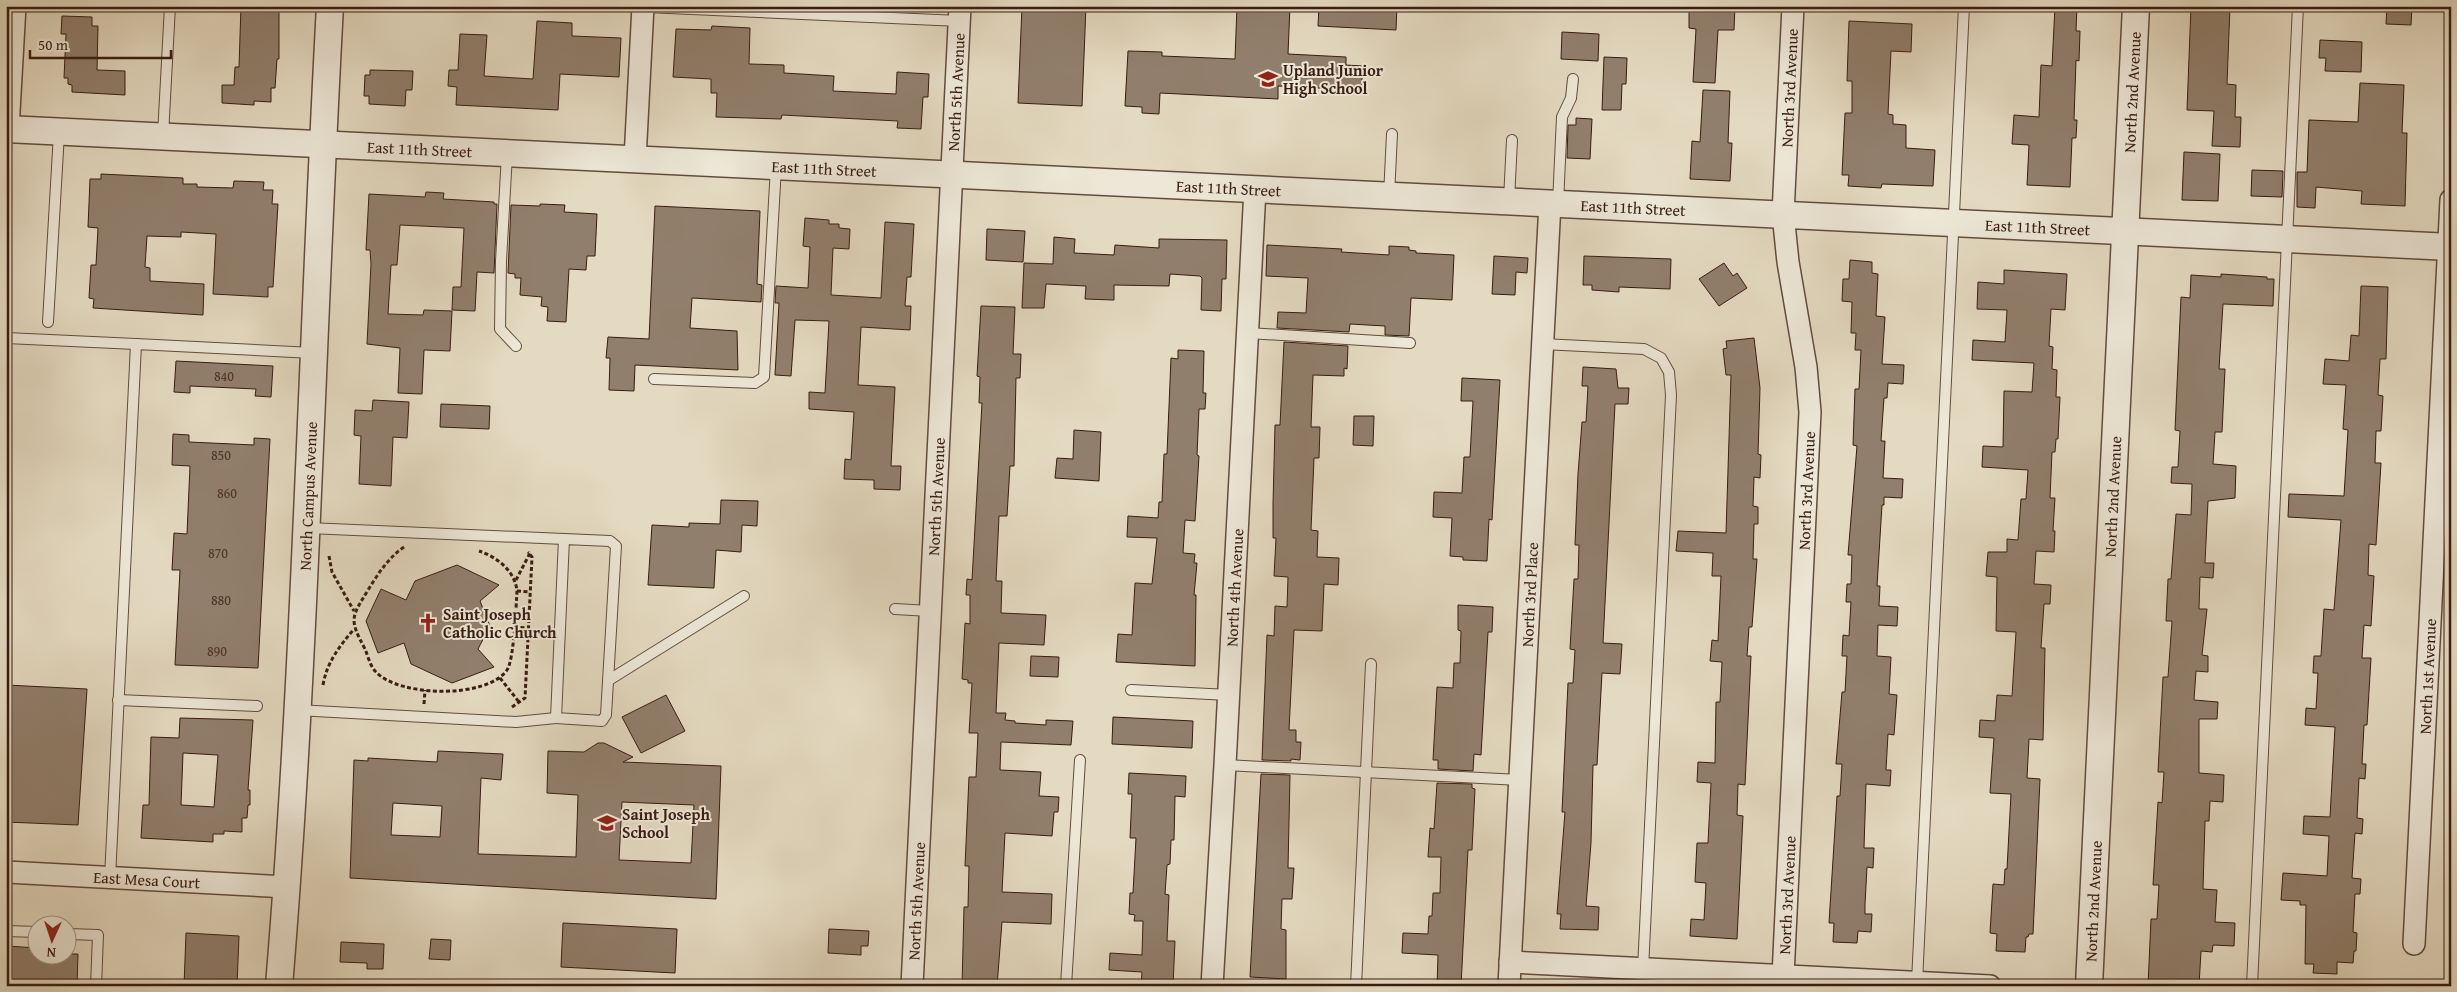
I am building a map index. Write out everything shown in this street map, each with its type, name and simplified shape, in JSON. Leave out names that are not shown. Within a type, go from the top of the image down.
[{"type":"street","points":[[7,129],[15,6]]},
{"type":"street","name":"North Campus Avenue","points":[[279,986],[287,887],[306,528],[322,144],[330,6]]},
{"type":"street","name":"North 3rd Avenue","points":[[1783,976],[1810,412],[1806,367],[1788,262],[1783,214],[1793,6]]},
{"type":"street","name":"North 2nd Avenue","points":[[2089,986],[2136,6]]},
{"type":"street","points":[[635,159],[637,7]]},
{"type":"street","name":"North 5th Avenue","points":[[912,986],[960,14]]},
{"type":"street","name":"East 11th Street","points":[[7,129],[2450,247]]},
{"type":"street","name":"North 4th Avenue","points":[[1212,986],[1226,765],[1255,189]]},
{"type":"street","name":"North 1st Avenue","points":[[2414,944],[2451,200]]},
{"type":"street","name":"North 3rd Place","points":[[1509,986],[1542,344],[1554,203]]},
{"type":"street","name":"East Mesa Court","points":[[6,872],[287,887]]},
{"type":"street","points":[[1510,962],[1990,986]]},
{"type":"lane","points":[[162,136],[170,6]]},
{"type":"lane","points":[[1916,982],[1964,6]]},
{"type":"lane","points":[[2252,986],[2298,6]]},
{"type":"lane","points":[[637,7],[960,14]]},
{"type":"lane","points":[[1554,203],[1562,117],[1571,98],[1573,79]]},
{"type":"lane","points":[[48,322],[59,132]]},
{"type":"lane","points":[[1389,196],[1392,134]]},
{"type":"lane","points":[[1509,201],[1512,140]]},
{"type":"lane","points":[[507,153],[500,260],[500,329],[516,346]]},
{"type":"lane","points":[[654,379],[755,383],[764,377],[776,166]]},
{"type":"lane","points":[[1248,333],[1410,343]]},
{"type":"lane","points":[[6,338],[313,353]]},
{"type":"lane","points":[[110,878],[136,344]]},
{"type":"lane","points":[[1542,344],[1644,349],[1661,358],[1669,372],[1671,395],[1643,969]]},
{"type":"lane","points":[[296,710],[516,722],[556,718],[602,721],[606,715],[609,680],[616,546],[610,541],[306,528]]},
{"type":"lane","points":[[556,718],[564,539]]},
{"type":"lane","points":[[609,680],[744,596]]},
{"type":"lane","points":[[895,609],[930,611]]},
{"type":"lane","points":[[1356,986],[1371,664]]},
{"type":"lane","points":[[1130,690],[1229,695]]},
{"type":"lane","points":[[118,700],[257,706]]},
{"type":"lane","points":[[1066,986],[1080,760]]},
{"type":"lane","points":[[1226,765],[1366,770],[1520,780]]},
{"type":"lane","points":[[6,931],[28,932]]},
{"type":"lane","points":[[78,934],[98,935],[96,986]]},
{"type":"path","points":[[354,612],[385,564],[409,545],[399,544]]},
{"type":"path","points":[[329,553],[332,572],[354,612],[354,629],[376,673],[387,680],[424,690],[462,692],[480,687],[500,678],[508,668],[517,592],[516,581],[511,572],[488,554],[470,548]]},
{"type":"path","points":[[479,548],[488,549]]},
{"type":"path","points":[[510,708],[525,698],[532,557],[530,553],[524,550]]},
{"type":"path","points":[[516,581],[530,553]]},
{"type":"path","points":[[517,592],[530,592]]},
{"type":"path","points":[[514,627],[528,628]]},
{"type":"path","points":[[322,688],[326,670],[333,655],[354,629]]},
{"type":"path","points":[[500,678],[519,702]]},
{"type":"path","points":[[424,690],[424,704]]},
{"type":"path","points":[[414,704],[433,705]]},
{"type":"building","points":[[241,6],[279,6],[279,59],[277,59],[275,88],[271,88],[271,102],[254,101],[254,105],[222,103],[222,85],[234,85],[235,67],[239,67]]},
{"type":"building","points":[[1022,6],[1086,6],[1082,106],[1018,103]]},
{"type":"building","points":[[1237,6],[1290,6],[1288,54],[1346,57],[1346,65],[1363,66],[1361,90],[1278,86],[1278,99],[1160,93],[1159,114],[1142,113],[1142,107],[1125,106],[1128,51],[1162,52],[1162,56],[1235,59]]},
{"type":"building","points":[[1319,6],[1397,6],[1396,30],[1318,26]]},
{"type":"building","points":[[1689,6],[1735,6],[1734,30],[1718,30],[1715,83],[1693,82],[1696,29],[1689,28]]},
{"type":"building","points":[[2055,6],[2077,6],[2076,31],[2080,31],[2079,61],[2076,60],[2074,120],[2077,120],[2076,138],[2072,138],[2070,187],[2027,185],[2029,145],[2012,144],[2014,115],[2039,117],[2041,65],[2052,66]]},
{"type":"building","points":[[2191,6],[2230,6],[2227,84],[2236,85],[2235,117],[2241,117],[2240,147],[2212,146],[2214,111],[2187,110]]},
{"type":"building","points":[[2387,6],[2412,6],[2411,25],[2386,24]]},
{"type":"building","points":[[62,16],[92,17],[92,26],[98,26],[97,70],[125,71],[125,95],[72,92],[72,85],[68,84],[68,78],[64,78],[66,34],[61,34]]},
{"type":"building","points":[[537,21],[572,23],[572,36],[621,38],[619,77],[560,74],[558,110],[456,105],[457,87],[448,86],[449,70],[458,70],[460,34],[487,35],[484,76],[533,79]]},
{"type":"building","points":[[1849,21],[1912,24],[1911,52],[1891,51],[1888,114],[1893,115],[1893,124],[1906,125],[1906,148],[1935,150],[1933,186],[1882,184],[1881,188],[1848,186],[1849,175],[1842,175],[1845,113],[1852,113],[1852,81],[1847,81]]},
{"type":"building","points":[[712,26],[750,28],[749,64],[784,65],[784,73],[834,76],[833,91],[896,94],[897,72],[929,74],[928,97],[923,97],[921,129],[897,128],[898,121],[782,115],[781,119],[716,117],[717,93],[711,93],[711,79],[673,77],[676,29],[711,30]]},
{"type":"building","points":[[1562,32],[1599,34],[1598,61],[1561,59]]},
{"type":"building","points":[[2320,40],[2362,42],[2361,72],[2325,71],[2326,58],[2319,58]]},
{"type":"building","points":[[1604,57],[1627,58],[1626,84],[1622,84],[1621,110],[1602,110]]},
{"type":"building","points":[[370,70],[413,71],[412,90],[406,90],[405,106],[369,104],[369,96],[364,96],[365,75],[370,75]]},
{"type":"building","points":[[2360,83],[2404,85],[2402,133],[2407,133],[2405,206],[2361,204],[2362,191],[2316,187],[2315,208],[2297,207],[2297,172],[2307,172],[2309,120],[2358,122]]},
{"type":"building","points":[[1703,90],[1730,91],[1728,143],[1732,143],[1730,181],[1690,179],[1692,141],[1700,142]]},
{"type":"building","points":[[1576,118],[1592,119],[1590,159],[1567,158],[1568,125],[1576,125]]},
{"type":"building","points":[[2184,152],[2220,154],[2218,201],[2182,200]]},
{"type":"building","points":[[2252,170],[2283,171],[2282,197],[2251,196]]},
{"type":"building","points":[[101,174],[183,178],[183,184],[197,184],[197,187],[233,188],[234,181],[264,182],[263,190],[273,190],[272,204],[278,204],[273,287],[268,287],[268,297],[213,294],[216,234],[181,232],[181,237],[147,236],[145,267],[150,268],[150,281],[204,284],[203,315],[93,308],[94,299],[89,298],[91,265],[96,265],[98,228],[88,227],[90,179],[101,179]]},
{"type":"building","points":[[426,192],[444,193],[443,199],[494,202],[494,204],[497,204],[494,273],[477,272],[475,311],[452,310],[453,287],[461,287],[464,228],[400,225],[397,265],[391,265],[388,314],[423,315],[424,310],[452,311],[450,351],[424,350],[422,394],[398,393],[400,348],[367,344],[371,264],[370,250],[366,250],[369,194],[425,197]]},
{"type":"building","points":[[540,204],[565,205],[564,212],[597,214],[595,256],[587,256],[586,270],[569,269],[566,322],[547,321],[548,307],[541,306],[542,297],[520,295],[521,278],[515,278],[515,274],[508,273],[511,205],[540,206]]},
{"type":"building","points":[[655,206],[760,211],[757,284],[762,285],[761,302],[692,298],[690,328],[737,331],[738,370],[635,365],[634,391],[609,390],[610,358],[606,358],[608,337],[649,339]]},
{"type":"building","points":[[805,218],[829,220],[829,224],[839,224],[839,228],[850,229],[849,249],[833,248],[831,295],[881,298],[885,222],[914,224],[911,277],[907,277],[905,306],[911,306],[910,330],[861,327],[858,385],[895,387],[891,466],[901,466],[900,490],[874,489],[874,480],[844,479],[845,459],[851,460],[854,412],[809,409],[809,392],[825,393],[829,321],[795,320],[791,376],[775,375],[779,303],[775,303],[776,286],[808,288],[810,247],[803,246]]},
{"type":"building","points":[[987,229],[1025,231],[1023,262],[986,260]]},
{"type":"building","points":[[1054,237],[1075,239],[1074,253],[1114,255],[1115,245],[1159,248],[1159,239],[1227,240],[1226,279],[1222,279],[1221,311],[1201,310],[1202,278],[1200,276],[1170,274],[1169,286],[1114,285],[1114,300],[1085,299],[1086,286],[1046,284],[1044,308],[1022,308],[1024,263],[1053,264]]},
{"type":"building","points":[[1267,245],[1342,249],[1341,252],[1389,255],[1389,246],[1409,247],[1409,250],[1416,251],[1416,253],[1454,255],[1452,300],[1411,298],[1409,336],[1385,335],[1385,326],[1350,324],[1349,332],[1277,328],[1278,312],[1306,313],[1308,278],[1266,276]]},
{"type":"building","points":[[1494,256],[1528,258],[1527,273],[1516,272],[1515,295],[1492,294]]},
{"type":"building","points":[[1584,256],[1671,259],[1670,289],[1619,287],[1619,292],[1592,290],[1592,285],[1583,285]]},
{"type":"building","points":[[1850,260],[1872,262],[1872,273],[1878,274],[1876,316],[1885,317],[1882,364],[1904,365],[1903,384],[1888,383],[1887,398],[1884,398],[1881,441],[1885,441],[1883,478],[1903,479],[1902,498],[1884,497],[1884,505],[1882,505],[1877,586],[1880,586],[1879,606],[1898,607],[1897,626],[1878,625],[1877,656],[1891,657],[1889,694],[1897,695],[1894,735],[1888,734],[1886,770],[1891,770],[1890,786],[1866,784],[1864,848],[1874,848],[1873,868],[1867,867],[1865,904],[1865,914],[1872,914],[1871,932],[1858,931],[1857,943],[1833,942],[1834,923],[1829,923],[1837,796],[1840,796],[1842,764],[1836,764],[1842,692],[1845,692],[1847,656],[1842,656],[1843,635],[1849,636],[1851,602],[1846,602],[1847,584],[1851,584],[1852,555],[1848,555],[1857,446],[1853,445],[1855,389],[1859,389],[1861,350],[1855,350],[1856,333],[1851,333],[1852,302],[1842,301],[1843,279],[1849,279]]},
{"type":"building","points":[[1724,263],[1733,276],[1737,273],[1747,288],[1719,306],[1699,279]]},
{"type":"building","points":[[2004,270],[2067,274],[2065,310],[2051,309],[2049,346],[2053,347],[2052,369],[2057,370],[2056,397],[2060,397],[2058,439],[2056,439],[2055,452],[2052,452],[2050,498],[2055,498],[2054,552],[2036,551],[2034,584],[2051,585],[2050,604],[2044,604],[2041,648],[2045,648],[2043,740],[2029,739],[2027,778],[2040,779],[2033,934],[2029,934],[2026,937],[2025,952],[1996,951],[1997,934],[1990,933],[1993,884],[2004,885],[2005,869],[2007,869],[2011,794],[1990,793],[1994,738],[1979,737],[1980,720],[1995,721],[1997,695],[2012,696],[2016,632],[1996,631],[1997,577],[1986,576],[1988,552],[2007,552],[2007,539],[2018,540],[2021,499],[2026,499],[2028,470],[1982,467],[1983,446],[2003,447],[2004,391],[2032,392],[2034,363],[1972,360],[1973,340],[2005,342],[2007,310],[1977,309],[1978,282],[2004,284]]},
{"type":"building","points":[[2221,274],[2274,279],[2273,306],[2223,304],[2219,369],[2225,369],[2222,432],[2215,432],[2213,464],[2236,466],[2235,498],[2208,501],[2205,563],[2214,563],[2213,578],[2200,577],[2199,609],[2207,609],[2202,655],[2208,656],[2208,672],[2196,671],[2194,700],[2218,702],[2217,719],[2199,719],[2199,773],[2224,775],[2223,802],[2210,801],[2209,821],[2205,821],[2203,889],[2217,890],[2215,922],[2235,923],[2234,946],[2213,945],[2212,952],[2201,951],[2199,986],[2148,986],[2151,919],[2157,919],[2159,885],[2153,885],[2158,802],[2162,803],[2164,772],[2158,772],[2163,677],[2168,677],[2172,621],[2166,621],[2168,579],[2171,579],[2176,514],[2191,515],[2192,484],[2171,483],[2172,467],[2178,467],[2180,431],[2175,430],[2181,297],[2190,298],[2191,275],[2221,277]]},
{"type":"building","points":[[2361,286],[2388,287],[2386,359],[2380,359],[2378,395],[2383,396],[2381,431],[2376,431],[2375,463],[2381,463],[2376,545],[2369,544],[2368,575],[2374,576],[2371,626],[2364,625],[2362,658],[2371,658],[2367,725],[2364,725],[2362,764],[2366,764],[2365,779],[2359,778],[2357,818],[2363,819],[2362,834],[2355,833],[2352,878],[2361,879],[2360,894],[2355,894],[2353,932],[2357,933],[2353,963],[2337,962],[2337,974],[2313,973],[2314,964],[2305,964],[2306,905],[2300,905],[2300,901],[2281,900],[2283,873],[2327,876],[2329,836],[2303,834],[2304,816],[2330,817],[2335,727],[2305,725],[2306,708],[2316,709],[2318,673],[2313,673],[2314,656],[2321,656],[2324,609],[2334,610],[2341,520],[2288,517],[2289,494],[2344,496],[2348,430],[2343,429],[2346,385],[2323,384],[2325,359],[2349,361],[2351,335],[2359,336]]},
{"type":"building","points":[[981,306],[1015,307],[1013,354],[1021,354],[1020,378],[1016,378],[1014,466],[1010,466],[1007,516],[999,516],[996,581],[1002,581],[1001,613],[1046,615],[1044,645],[999,643],[996,713],[1006,713],[1005,720],[1015,721],[1015,723],[1046,725],[1046,720],[1073,721],[1071,745],[1001,742],[1000,770],[1041,772],[1039,796],[1059,797],[1058,812],[1054,812],[1052,836],[1005,833],[1002,892],[1052,894],[1051,924],[1002,922],[997,986],[962,986],[964,907],[968,907],[969,866],[965,866],[969,777],[976,777],[978,733],[969,733],[972,683],[962,679],[965,623],[970,624],[970,595],[966,595],[967,579],[972,580],[982,403],[979,403],[980,377],[977,376]]},
{"type":"building","points":[[1754,338],[1760,388],[1758,454],[1761,455],[1760,478],[1754,477],[1753,506],[1758,507],[1758,524],[1754,524],[1753,559],[1757,559],[1752,627],[1749,627],[1747,656],[1751,656],[1745,785],[1738,784],[1737,815],[1743,816],[1737,939],[1690,936],[1691,919],[1704,920],[1706,883],[1695,882],[1697,843],[1708,843],[1711,783],[1697,782],[1698,762],[1715,763],[1716,702],[1720,702],[1722,662],[1710,661],[1712,640],[1718,641],[1721,576],[1712,576],[1713,553],[1676,551],[1678,531],[1726,533],[1731,375],[1726,375],[1723,349],[1727,348],[1726,341]]},
{"type":"building","points":[[1284,342],[1348,346],[1347,369],[1344,368],[1344,376],[1313,375],[1311,427],[1320,427],[1319,458],[1314,458],[1311,530],[1318,531],[1317,557],[1339,558],[1338,585],[1324,584],[1322,631],[1294,630],[1289,730],[1296,730],[1296,742],[1301,742],[1300,760],[1291,759],[1291,761],[1262,760],[1267,635],[1274,636],[1275,606],[1287,607],[1288,577],[1274,576],[1276,538],[1273,538],[1275,425],[1280,425]]},
{"type":"building","points":[[1178,350],[1204,351],[1203,393],[1206,393],[1205,409],[1199,409],[1197,455],[1199,456],[1195,521],[1185,520],[1183,553],[1195,554],[1194,563],[1197,563],[1194,595],[1196,595],[1195,666],[1116,662],[1118,634],[1132,635],[1135,583],[1152,584],[1157,538],[1127,537],[1128,516],[1158,518],[1159,502],[1162,502],[1164,454],[1167,454],[1171,358],[1178,359]]},
{"type":"building","points":[[176,361],[273,366],[271,397],[255,396],[256,389],[190,386],[190,393],[174,392]]},
{"type":"building","points":[[1583,367],[1616,369],[1618,388],[1629,388],[1628,404],[1615,404],[1603,643],[1622,644],[1620,674],[1602,673],[1597,765],[1593,765],[1591,843],[1586,906],[1599,907],[1598,930],[1560,929],[1561,914],[1557,914],[1565,812],[1562,812],[1568,683],[1573,683],[1575,650],[1570,649],[1574,579],[1578,579],[1579,545],[1575,545],[1578,474],[1582,422],[1586,422],[1588,386],[1582,386]]},
{"type":"building","points":[[1462,378],[1500,380],[1492,520],[1489,519],[1487,561],[1463,560],[1463,557],[1450,556],[1452,518],[1433,517],[1434,492],[1462,493],[1464,457],[1470,457],[1473,401],[1461,401]]},
{"type":"building","points":[[373,400],[409,402],[407,438],[393,437],[391,486],[359,484],[361,436],[354,435],[355,410],[372,411]]},
{"type":"building","points":[[441,404],[490,406],[489,429],[440,427]]},
{"type":"building","points":[[1354,416],[1374,416],[1373,446],[1353,445]]},
{"type":"building","points":[[1074,430],[1101,432],[1099,481],[1055,478],[1057,458],[1073,459]]},
{"type":"building","points":[[173,434],[189,435],[189,442],[254,445],[254,438],[270,439],[258,668],[175,665],[180,570],[172,570],[174,533],[187,534],[190,466],[172,465]]},
{"type":"building","points":[[721,500],[758,501],[757,526],[742,525],[741,552],[716,550],[714,588],[648,585],[652,525],[689,527],[689,523],[720,524]]},
{"type":"building","name":"Saint Joseph Catholic Church","points":[[457,565],[499,585],[480,601],[490,626],[478,649],[494,667],[452,683],[411,664],[404,643],[378,653],[366,621],[381,589],[406,600],[415,581]]},
{"type":"building","points":[[1458,605],[1493,607],[1492,632],[1488,632],[1481,755],[1474,754],[1473,771],[1438,769],[1438,760],[1433,760],[1437,687],[1453,688],[1454,663],[1460,663],[1461,631],[1458,630]]},
{"type":"building","points":[[1031,656],[1059,657],[1058,677],[1030,676]]},
{"type":"building","points":[[6,685],[87,689],[78,825],[6,822]]},
{"type":"building","points":[[666,695],[685,731],[641,753],[622,717]]},
{"type":"building","points":[[1113,717],[1193,721],[1192,748],[1112,744]]},
{"type":"building","points":[[180,718],[253,720],[248,790],[250,790],[250,805],[248,805],[247,818],[242,818],[242,832],[224,831],[224,834],[213,834],[213,842],[141,838],[143,805],[149,805],[151,737],[179,738]],"holes":[[[183,753],[218,755],[214,807],[181,805]]]},
{"type":"building","points":[[598,743],[604,743],[633,757],[623,762],[721,766],[716,899],[350,878],[354,760],[368,761],[368,758],[437,762],[438,751],[503,754],[501,780],[481,778],[478,854],[576,857],[578,795],[547,793],[548,751],[584,752]],"holes":[[[622,802],[694,805],[691,863],[619,860]],[[393,803],[442,806],[440,837],[391,835]]]},
{"type":"building","points":[[1129,773],[1186,776],[1185,797],[1175,796],[1174,840],[1171,840],[1170,864],[1167,865],[1165,894],[1169,895],[1167,941],[1175,941],[1173,986],[1141,986],[1142,972],[1109,970],[1110,953],[1142,955],[1143,921],[1134,921],[1135,915],[1129,914],[1130,893],[1133,893],[1136,838],[1130,838],[1132,794],[1128,794]]},
{"type":"building","points":[[1261,774],[1290,775],[1288,868],[1294,868],[1292,899],[1282,899],[1281,929],[1286,930],[1286,979],[1250,977]]},
{"type":"building","points":[[1437,783],[1472,784],[1472,788],[1475,789],[1472,850],[1468,850],[1461,986],[1437,986],[1438,955],[1402,953],[1403,933],[1428,934],[1429,916],[1432,916],[1433,893],[1440,893],[1441,857],[1428,857],[1430,828],[1434,829]]},
{"type":"building","points":[[563,923],[677,929],[675,973],[561,967]]},
{"type":"building","points":[[829,929],[869,931],[868,946],[861,946],[861,955],[828,953]]},
{"type":"building","points":[[186,933],[239,936],[237,986],[184,986]]},
{"type":"building","points":[[431,939],[451,940],[450,960],[429,959]]},
{"type":"building","points":[[341,942],[384,944],[383,969],[367,969],[367,963],[340,962]]},
{"type":"building","points":[[6,946],[28,947],[28,964],[78,964],[77,986],[6,986]]},
{"type":"place","name":"Upland Junior High School","points":[[1268,79]]},
{"type":"place","name":"Saint Joseph Catholic Church","points":[[428,623]]},
{"type":"place","name":"Saint Joseph School","points":[[607,823]]}]
